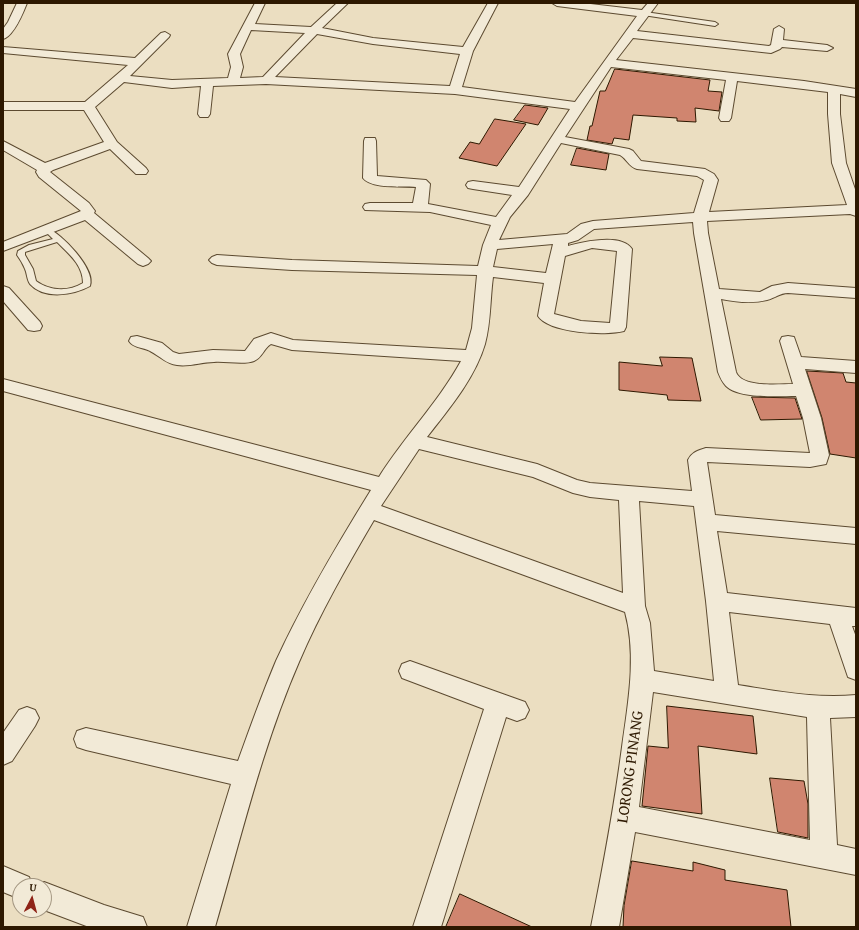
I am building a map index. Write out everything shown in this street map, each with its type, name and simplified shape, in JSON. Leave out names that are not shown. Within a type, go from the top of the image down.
[{"type":"street","points":[[3,36],[13,23],[22,3]]},
{"type":"street","points":[[232,82],[237,66],[234,54],[260,3]]},
{"type":"street","points":[[266,80],[314,30],[343,3]]},
{"type":"street","points":[[455,90],[467,51],[493,3]]},
{"type":"street","points":[[559,3],[649,8]]},
{"type":"street","points":[[202,927],[224,857],[245,775],[270,704],[304,627],[383,486],[414,441],[452,394],[473,356],[482,316],[484,271],[490,245],[500,222],[523,192],[578,106],[649,8]]},
{"type":"street","points":[[248,27],[314,30],[373,41],[467,51]]},
{"type":"street","points":[[630,34],[767,50],[776,48],[779,29]]},
{"type":"street","points":[[3,106],[88,106],[121,78],[165,35]]},
{"type":"street","points":[[777,43],[827,48]]},
{"type":"street","points":[[3,50],[138,62]]},
{"type":"street","points":[[609,63],[834,89],[856,93]]},
{"type":"street","points":[[725,118],[732,77]]},
{"type":"street","points":[[121,78],[172,84],[266,80],[455,90],[578,106]]},
{"type":"street","points":[[204,114],[208,83]]},
{"type":"street","points":[[490,245],[569,238],[579,234],[584,228],[593,225],[700,217],[855,211],[839,163],[834,114],[834,89]]},
{"type":"street","points":[[88,106],[112,144],[141,171]]},
{"type":"street","points":[[558,139],[624,152],[628,154],[637,165],[707,174],[710,180],[700,217],[701,232],[726,372],[730,380],[746,388],[803,390]]},
{"type":"street","points":[[370,141],[370,178],[376,181],[422,183],[420,207]]},
{"type":"street","points":[[6,142],[45,170],[44,174],[84,206],[88,211],[87,214],[143,261]]},
{"type":"street","points":[[45,170],[60,162],[112,144]]},
{"type":"street","points":[[839,163],[856,165]]},
{"type":"street","points":[[473,186],[523,192]]},
{"type":"street","points":[[370,207],[430,208],[500,222]]},
{"type":"street","points":[[3,231],[9,245],[87,214]]},
{"type":"street","points":[[589,244],[620,246],[625,249],[618,327],[610,329],[584,327],[548,319],[546,312],[553,279],[560,248],[589,244]]},
{"type":"street","points":[[217,260],[292,265],[484,271],[553,279]]},
{"type":"street","points":[[712,294],[758,297],[766,296],[773,290],[788,288],[830,293],[856,293]]},
{"type":"street","points":[[3,291],[34,326]]},
{"type":"street","points":[[137,341],[156,347],[167,356],[178,360],[213,356],[249,357],[254,353],[260,343],[270,338],[292,345],[473,356]]},
{"type":"street","points":[[727,694],[697,460],[706,455],[810,460],[819,459],[820,455],[812,418],[788,342]]},
{"type":"street","points":[[794,362],[856,367]]},
{"type":"street","points":[[3,385],[250,452],[383,486]]},
{"type":"street","points":[[414,441],[537,471],[573,486],[590,490],[702,499]]},
{"type":"street","name":"LORONG PINANG","points":[[605,927],[625,817],[643,680],[639,623],[634,606],[629,494]]},
{"type":"street","points":[[369,510],[634,606]]},
{"type":"street","points":[[705,522],[856,536]]},
{"type":"street","points":[[716,601],[847,616],[856,670]]},
{"type":"street","points":[[410,671],[507,706],[427,927]]},
{"type":"street","points":[[643,680],[818,707],[845,708],[856,706]]},
{"type":"street","points":[[818,707],[824,856]]},
{"type":"street","points":[[3,753],[27,718]]},
{"type":"street","points":[[86,739],[245,775]]},
{"type":"street","points":[[625,817],[856,862]]},
{"type":"street","points":[[52,899],[104,919],[133,927]]},
{"type":"lane","points":[[649,8],[715,24]]},
{"type":"lane","points":[[47,230],[58,240],[83,264],[88,278],[87,284],[81,288],[46,290],[33,282],[29,269],[21,255],[22,251],[58,240]]},
{"type":"building","points":[[615,69],[710,80],[708,91],[722,92],[719,111],[695,108],[696,122],[677,121],[677,118],[633,115],[629,140],[614,138],[612,144],[587,140],[590,126],[592,126],[600,91],[605,91]]},
{"type":"building","points":[[525,105],[548,108],[538,125],[514,120]]},
{"type":"building","points":[[495,119],[526,124],[497,166],[459,158],[470,142],[479,144]]},
{"type":"building","points":[[577,148],[609,154],[606,170],[571,165]]},
{"type":"building","points":[[660,357],[692,358],[701,401],[668,400],[667,395],[619,390],[619,362],[662,366]]},
{"type":"building","points":[[807,371],[843,373],[846,382],[856,383],[856,458],[830,454],[822,418]]},
{"type":"building","points":[[752,397],[795,398],[802,419],[761,420]]},
{"type":"building","points":[[667,706],[753,716],[757,754],[698,746],[702,814],[642,806],[648,746],[668,748]]},
{"type":"building","points":[[770,778],[804,781],[808,804],[808,838],[778,832]]},
{"type":"building","points":[[632,861],[693,871],[693,862],[725,870],[725,880],[787,890],[791,927],[623,927],[624,906]]},
{"type":"building","points":[[460,894],[532,927],[446,927]]}]
